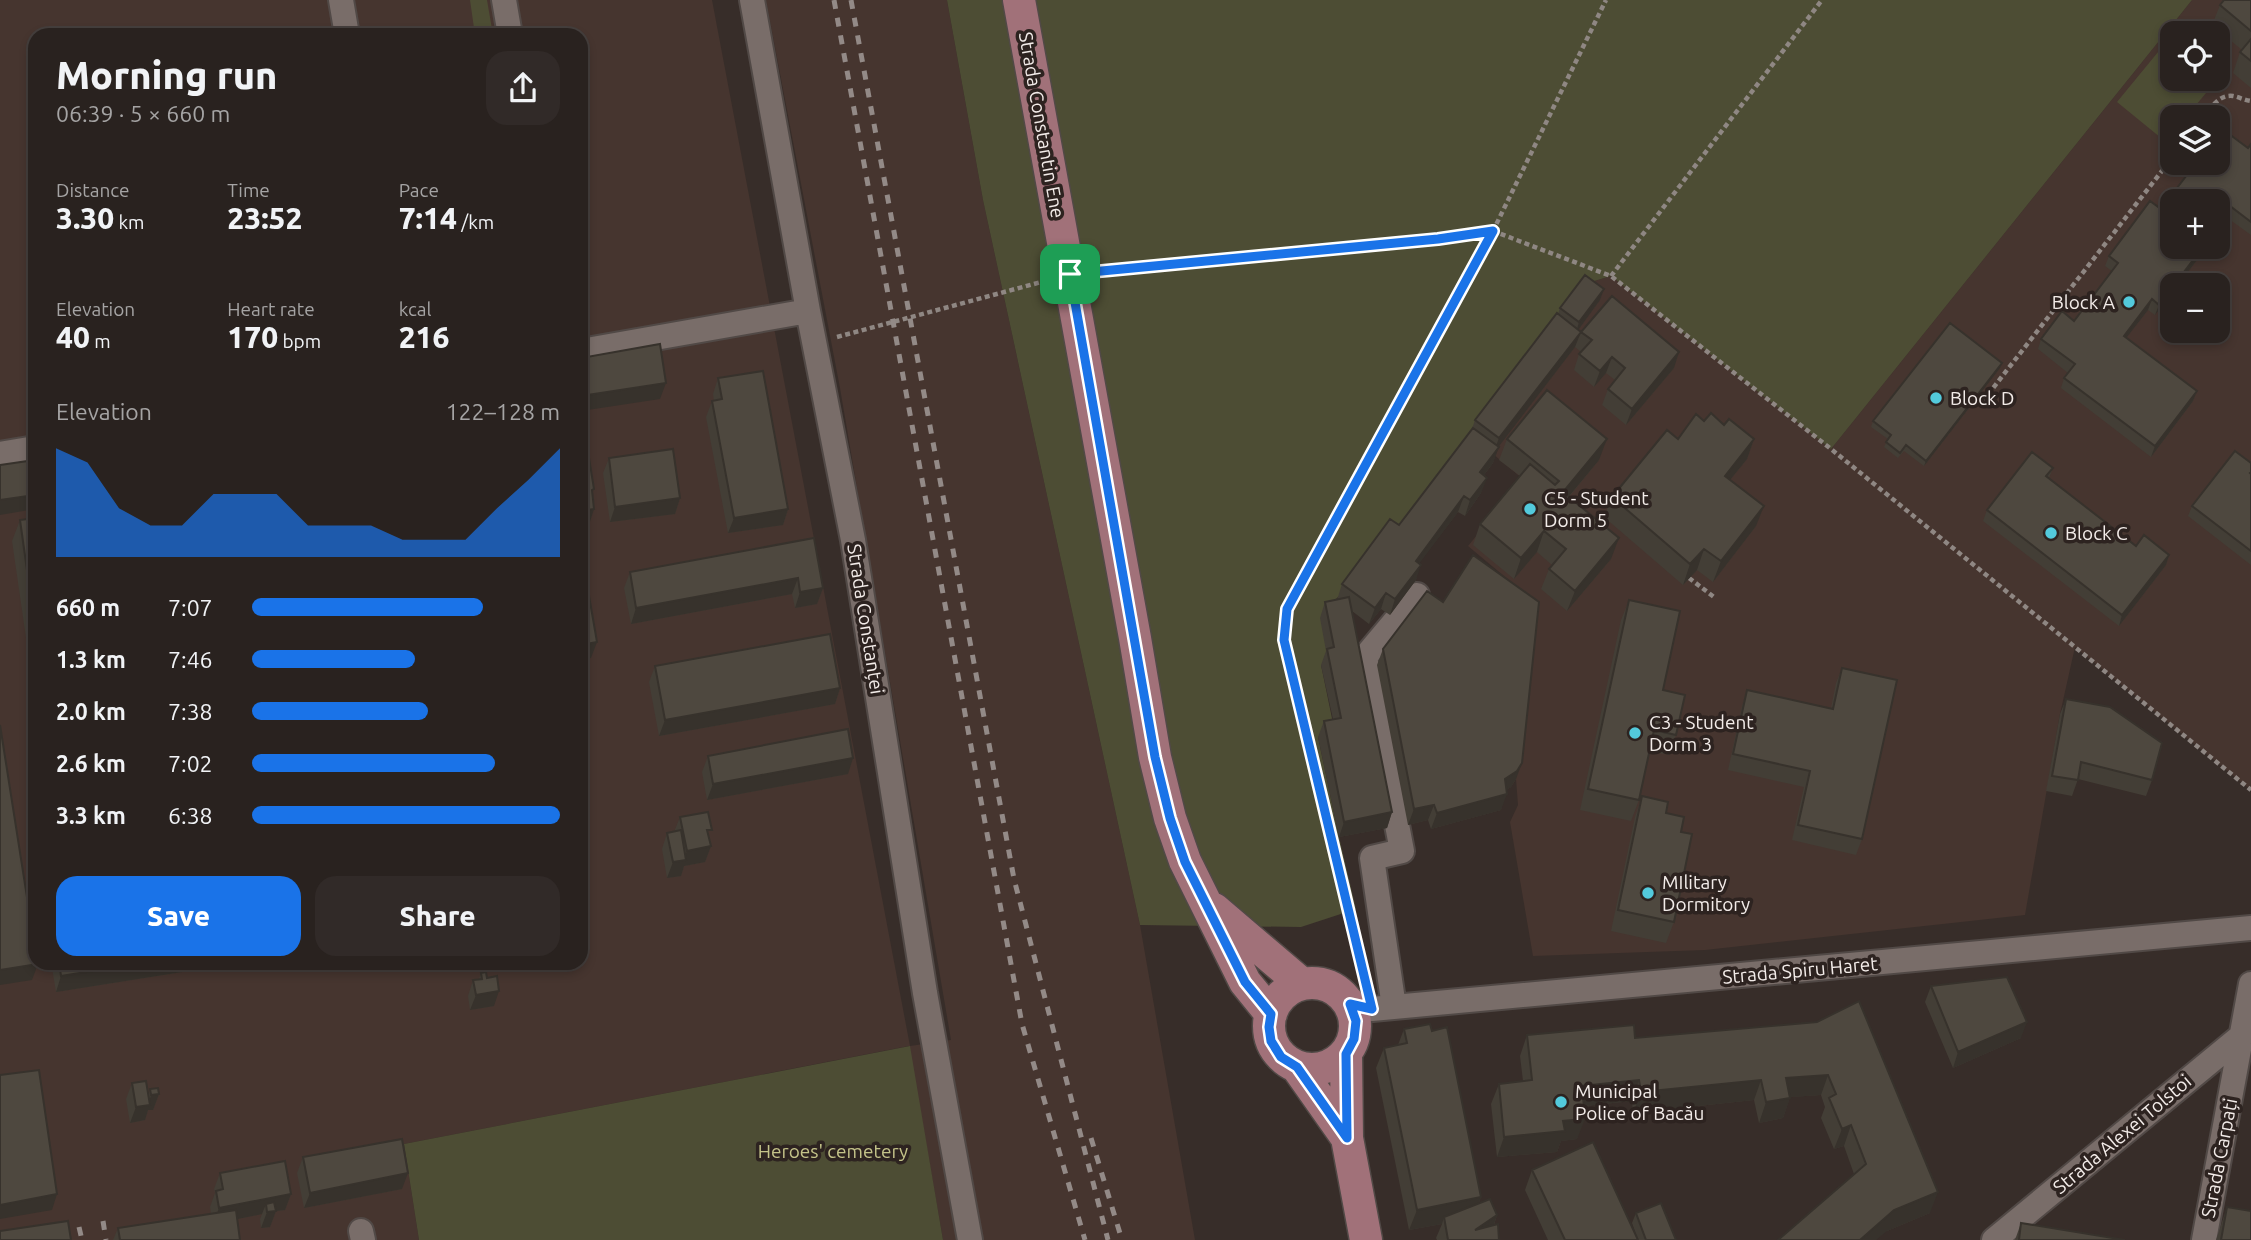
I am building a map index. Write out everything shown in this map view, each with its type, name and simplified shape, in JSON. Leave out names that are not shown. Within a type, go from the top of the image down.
[{"type":"main road","name":"Strada Constantin Ene","points":[[1019,0],[1155,757],[1170,818],[1185,862],[1208,903],[1224,943],[1245,982],[1271,1014]]},
{"type":"main road","name":"Strada Constantin Ene","points":[[1208,903],[1302,984]]},
{"type":"main road","points":[[1316,983],[1329,986],[1350,1004],[1356,1021],[1354,1039],[1346,1054],[1332,1065],[1315,1070],[1297,1067],[1281,1057],[1271,1041],[1271,1014],[1277,1000],[1288,990],[1302,984],[1316,983]]},
{"type":"main road","points":[[1346,1054],[1347,1138],[1366,1240]]},
{"type":"main road","points":[[1297,1067],[1347,1138]]},
{"type":"street","points":[[341,0],[346,28]]},
{"type":"street","points":[[504,0],[509,28]]},
{"type":"street","name":"Strada Constanței","points":[[752,0],[808,311],[853,540],[926,993],[970,1240]]},
{"type":"street","points":[[588,350],[808,311]]},
{"type":"street","points":[[0,454],[28,449]]},
{"type":"street","points":[[1394,1007],[1372,858],[1402,851],[1365,657],[1417,595]]},
{"type":"street","name":"Strada Spiru Haret","points":[[1350,1004],[1372,1009],[2251,928]]},
{"type":"street","name":"Strada Carpați","points":[[2204,1240],[2247,1031],[2251,984]]},
{"type":"street","name":"Strada Alexei Tolstoi","points":[[1994,1240],[2247,1031]]},
{"type":"path","points":[[1363,969],[1284,640],[1287,609],[1493,231],[1606,0]]},
{"type":"path","points":[[1611,276],[1822,0]]},
{"type":"path","points":[[2213,105],[2225,96],[2251,101]]},
{"type":"path","points":[[1983,401],[2160,173]]},
{"type":"path","points":[[814,339],[831,339],[1070,274],[1493,231],[1611,276],[1831,449],[2251,790]]},
{"type":"path","points":[[2115,231],[2125,240]]},
{"type":"path","points":[[1689,578],[1714,597]]},
{"type":"shaded area","points":[[0,0],[712,0],[910,1046],[951,1040],[840,388],[766,0],[947,0],[983,200],[1140,925],[1195,1240],[943,1240],[909,1046],[404,1144],[419,1240],[0,1240]]},
{"type":"shaded area","points":[[2192,0],[2251,0],[2251,790],[2075,647],[2060,714],[2025,915],[1705,950],[1533,956],[1510,822],[1518,805],[1516,779],[1535,602],[1468,546],[1523,479],[1493,454],[1581,285],[1611,276],[1831,449],[2160,40],[2160,91],[2230,91],[2230,21],[2175,21]]},
{"type":"green space","points":[[470,0],[487,0],[492,28],[474,28]]},
{"type":"green space","points":[[947,0],[2192,0],[2175,21],[2160,21],[2160,40],[1831,449],[1611,276],[1581,285],[1394,541],[1336,599],[1343,613],[1329,663],[1321,665],[1335,733],[1318,737],[1356,909],[1301,927],[1140,925],[983,200]]},
{"type":"green space","points":[[2160,50],[2160,91],[2208,91],[2196,105],[2160,105],[2160,137],[2117,102]]},
{"type":"green space","name":"Heroes' cemetery","points":[[910,1046],[943,1240],[419,1240],[404,1144]]},
{"type":"building","points":[[2224,0],[2251,0],[2251,31],[2220,5]]},
{"type":"building","points":[[2251,39],[2251,61],[2240,52]]},
{"type":"building","name":"Block A","points":[[2230,135],[2248,148],[2251,144],[2251,222],[2230,206],[2230,189],[2176,189],[2187,175],[2230,175]]},
{"type":"building","name":"Block A","points":[[2150,201],[2160,208],[2160,259],[2194,259],[2183,273],[2160,273],[2160,304],[2152,299],[2124,336],[2197,391],[2155,446],[2064,378],[2075,364],[2041,339],[2062,311],[2074,321],[2118,263],[2109,256]]},
{"type":"building","points":[[1585,275],[1604,289],[1579,322],[1560,308]]},
{"type":"building","points":[[1612,296],[1679,352],[1632,409],[1608,389],[1625,368],[1612,357],[1600,371],[1579,354],[1592,340],[1581,332]]},
{"type":"building","points":[[1557,313],[1581,332],[1499,438],[1475,420]]},
{"type":"building","name":"Block D","points":[[1950,323],[2002,363],[1926,461],[1906,445],[1900,453],[1886,442],[1891,435],[1873,421]]},
{"type":"building","points":[[660,344],[666,383],[588,395],[588,357]]},
{"type":"building","points":[[763,371],[788,509],[734,518],[712,401],[722,399],[718,378]]},
{"type":"building","name":"C5 - Student Dorm 5","points":[[1547,390],[1607,439],[1563,492],[1619,538],[1575,591],[1549,569],[1566,549],[1544,531],[1521,558],[1480,524],[1530,464],[1555,485],[1559,481],[1507,439]]},
{"type":"building","points":[[1711,413],[1724,425],[1729,419],[1754,439],[1725,476],[1764,506],[1721,561],[1704,549],[1690,564],[1612,497],[1667,430],[1678,439],[1696,414],[1704,421]]},
{"type":"building","points":[[1473,428],[1499,447],[1480,472],[1487,478],[1470,500],[1464,496],[1416,561],[1421,565],[1395,599],[1386,593],[1375,608],[1342,584],[1390,519],[1399,525]]},
{"type":"building","points":[[673,449],[680,498],[615,507],[609,458]]},
{"type":"building","points":[[2235,451],[2251,463],[2251,551],[2192,506]]},
{"type":"building","points":[[588,452],[594,489],[594,509],[588,510]]},
{"type":"building","name":"Block C","points":[[2032,452],[2053,468],[2046,476],[2136,546],[2144,535],[2169,555],[2122,615],[1987,510]]},
{"type":"building","points":[[28,461],[28,496],[0,500],[0,465]]},
{"type":"building","points":[[28,519],[28,577],[20,520]]},
{"type":"building","points":[[814,538],[823,588],[800,592],[798,578],[636,608],[630,572]]},
{"type":"building","points":[[1473,555],[1539,602],[1522,763],[1517,771],[1505,779],[1507,794],[1437,813],[1434,805],[1414,809],[1383,649],[1427,591],[1443,602]]},
{"type":"building","points":[[588,590],[597,642],[588,644]]},
{"type":"building","points":[[1349,597],[1392,812],[1344,822],[1324,721],[1341,718],[1327,649],[1334,647],[1325,602]]},
{"type":"building","name":"C3 - Student Dorm 3","points":[[1629,600],[1680,611],[1663,690],[1685,695],[1676,735],[1654,730],[1639,800],[1588,789]]},
{"type":"building","points":[[830,634],[840,688],[665,720],[655,666]]},
{"type":"building","points":[[1842,668],[1897,680],[1862,839],[1798,825],[1810,771],[1733,754],[1747,690],[1833,709]]},
{"type":"building","points":[[2066,699],[2110,707],[2162,743],[2152,780],[2081,762],[2078,780],[2052,776]]},
{"type":"building","points":[[0,725],[28,903],[28,966],[0,970]]},
{"type":"building","points":[[848,729],[853,758],[713,784],[708,756]]},
{"type":"building","name":"MIlitary Dormitory","points":[[1642,796],[1668,802],[1666,813],[1684,817],[1681,832],[1692,834],[1674,922],[1618,910]]},
{"type":"building","points":[[708,812],[712,830],[707,830],[711,846],[687,851],[680,817]]},
{"type":"building","points":[[681,830],[686,860],[673,862],[667,833]]},
{"type":"building","points":[[60,970],[98,970],[61,976]]},
{"type":"building","points":[[486,972],[487,978],[497,976],[499,991],[476,995],[473,980],[482,979],[481,973]]},
{"type":"building","points":[[2007,977],[2027,1022],[1958,1052],[1931,986]]},
{"type":"building","points":[[1859,1001],[1938,1192],[1894,1210],[1860,1240],[1778,1240],[1866,1164],[1851,1125],[1842,1129],[1829,1098],[1836,1094],[1828,1075],[1786,1078],[1790,1098],[1766,1102],[1761,1080],[1641,1092],[1639,1080],[1582,1086],[1585,1119],[1563,1121],[1565,1131],[1504,1137],[1499,1084],[1532,1080],[1527,1035],[1634,1025],[1635,1038],[1817,1022]]},
{"type":"building","points":[[1430,1024],[1432,1031],[1447,1027],[1481,1197],[1417,1210],[1384,1048],[1407,1043],[1404,1029]]},
{"type":"building","points":[[39,1070],[57,1194],[0,1205],[0,1075]]},
{"type":"building","points":[[146,1081],[150,1105],[136,1107],[132,1083]]},
{"type":"building","points":[[158,1088],[159,1094],[151,1095],[150,1089]]},
{"type":"building","points":[[402,1139],[408,1173],[310,1193],[303,1157]]},
{"type":"building","points":[[1593,1142],[1638,1240],[1565,1240],[1532,1170]]},
{"type":"building","points":[[285,1161],[291,1194],[219,1208],[216,1191],[223,1189],[220,1173]]},
{"type":"building","points":[[1490,1199],[1497,1215],[1475,1230],[1498,1224],[1499,1240],[1448,1240],[1444,1217]]},
{"type":"building","points":[[274,1202],[276,1211],[267,1212],[266,1204]]},
{"type":"building","points":[[1661,1203],[1676,1240],[1646,1240],[1636,1213]]},
{"type":"building","points":[[2227,1207],[2251,1211],[2251,1240],[2221,1240]]},
{"type":"building","points":[[236,1210],[240,1240],[120,1240],[118,1228]]},
{"type":"building","points":[[68,1221],[71,1240],[0,1240],[0,1231]]},
{"type":"building","points":[[2021,1223],[2125,1240],[2019,1240]]},
{"type":"railway","points":[[834,0],[1022,1024],[1085,1240]]},
{"type":"railway","points":[[851,0],[1014,879],[1108,1240]]},
{"type":"railway","points":[[1091,1138],[1122,1240]]},
{"type":"railway","points":[[103,1221],[106,1240]]},
{"type":"railway","points":[[79,1227],[82,1240]]},
{"type":"place","name":"Block A","points":[[2129,302]]},
{"type":"place","name":"Block D","points":[[1936,398]]},
{"type":"place","name":"C5 - Student Dorm 5","points":[[1530,509]]},
{"type":"place","name":"Block C","points":[[2051,533]]},
{"type":"place","name":"C3 - Student Dorm 3","points":[[1635,733]]},
{"type":"place","name":"MIlitary Dormitory","points":[[1648,893]]},
{"type":"place","name":"Municipal Police of Bacău","points":[[1561,1102]]},
{"type":"route","points":[[1493,231],[1287,609],[1284,640],[1372,1009],[1350,1004],[1356,1021],[1354,1039],[1346,1054],[1347,1138],[1297,1067],[1281,1057],[1271,1041],[1271,1014],[1245,982],[1224,943],[1208,903],[1185,862],[1170,818],[1155,757],[1070,274],[1438,239],[1493,231]]}]
